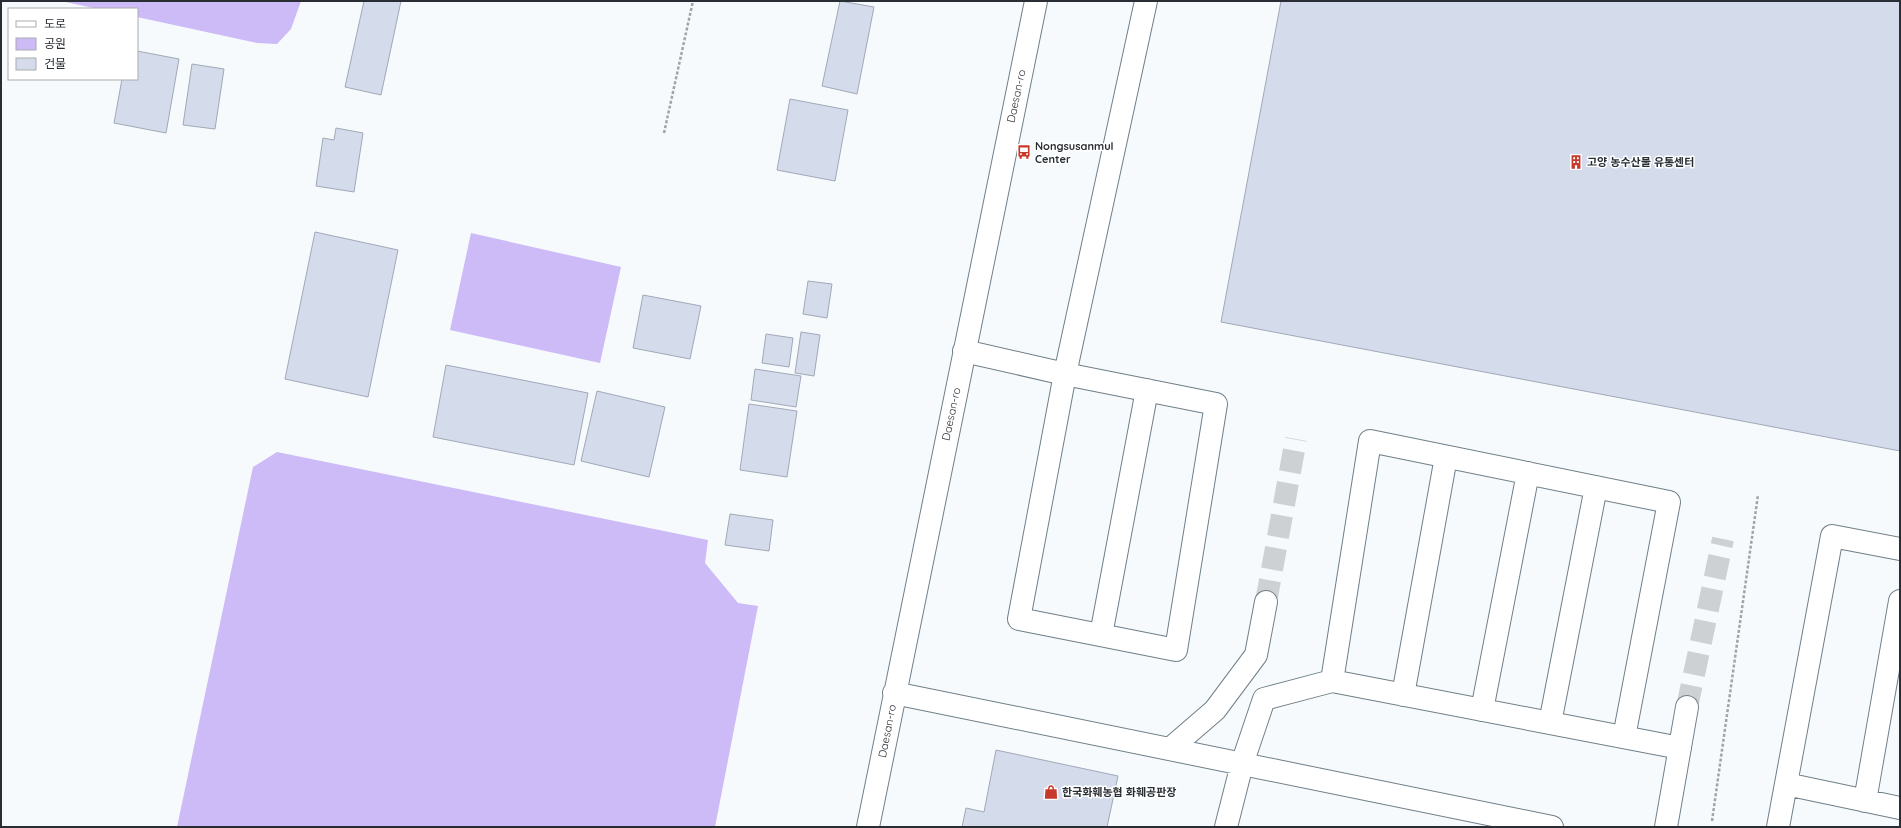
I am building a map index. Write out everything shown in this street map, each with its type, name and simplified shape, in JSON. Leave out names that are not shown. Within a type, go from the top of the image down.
[{"type":"street","name":"Daesan-ro","points":[[868,827],[894,693],[1036,1]]},
{"type":"street","points":[[964,351],[1065,374],[1216,404],[1176,650],[1019,619],[1065,374],[1146,1]]},
{"type":"street","points":[[1101,635],[1146,390]]},
{"type":"street","points":[[1332,681],[1370,441],[1669,502],[1624,737]]},
{"type":"street","points":[[1403,695],[1446,457]]},
{"type":"street","points":[[1482,710],[1528,473]]},
{"type":"street","points":[[1550,723],[1596,487]]},
{"type":"street","points":[[1778,827],[1832,536],[1900,549]]},
{"type":"street","points":[[1865,801],[1900,601]]},
{"type":"street","points":[[1171,748],[1215,710],[1256,655],[1266,602]]},
{"type":"street","points":[[1226,827],[1242,764],[1264,699],[1332,681],[1680,748]]},
{"type":"street","points":[[894,693],[1171,748],[1242,764],[1552,827]]},
{"type":"street","points":[[1666,827],[1687,707]]},
{"type":"street","points":[[1786,784],[1900,808]]},
{"type":"path","points":[[664,133],[693,1]]},
{"type":"path","points":[[1712,821],[1758,495]]},
{"type":"green space","points":[[61,1],[301,1],[291,29],[277,44],[257,43],[138,17],[138,8],[93,8]]},
{"type":"green space","points":[[471,233],[621,267],[600,363],[450,330]]},
{"type":"green space","points":[[277,452],[708,540],[705,563],[738,603],[758,606],[715,827],[177,827],[253,467]]},
{"type":"building","points":[[364,1],[401,1],[381,95],[345,87]]},
{"type":"building","points":[[840,1],[874,7],[857,94],[822,86]]},
{"type":"building","name":"고양 농수산물 유통센터","points":[[1281,1],[1900,1],[1900,451],[1221,322]]},
{"type":"building","points":[[138,51],[179,59],[166,133],[114,123],[122,80],[138,80]]},
{"type":"building","points":[[192,64],[224,69],[215,129],[183,125]]},
{"type":"building","points":[[790,99],[848,110],[835,181],[777,170]]},
{"type":"building","points":[[336,128],[363,133],[354,192],[316,186],[323,138],[334,140]]},
{"type":"building","points":[[315,232],[398,250],[368,397],[285,379]]},
{"type":"building","points":[[808,281],[832,284],[827,318],[803,314]]},
{"type":"building","points":[[643,295],[701,306],[690,359],[633,348]]},
{"type":"building","points":[[801,332],[820,335],[814,376],[795,373]]},
{"type":"building","points":[[766,334],[793,338],[789,367],[762,363]]},
{"type":"building","points":[[446,365],[588,393],[574,465],[433,437]]},
{"type":"building","points":[[755,369],[801,376],[796,407],[751,400]]},
{"type":"building","points":[[597,391],[665,407],[649,477],[581,461]]},
{"type":"building","points":[[749,404],[797,411],[787,477],[740,470]]},
{"type":"building","points":[[730,514],[773,520],[769,551],[725,545]]},
{"type":"building","name":"한국화훼농협 화훼공판장","points":[[996,750],[1118,776],[1107,827],[962,827],[966,808],[984,812]]},
{"type":"tunnel","points":[[1266,602],[1296,439]]},
{"type":"tunnel","points":[[1687,707],[1723,539]]},
{"type":"place","name":"Nongsusanmul Center","points":[[1024,152]]},
{"type":"place","name":"고양 농수산물 유통센터","points":[[1576,162]]},
{"type":"place","name":"한국화훼농협 화훼공판장","points":[[1051,792]]}]
